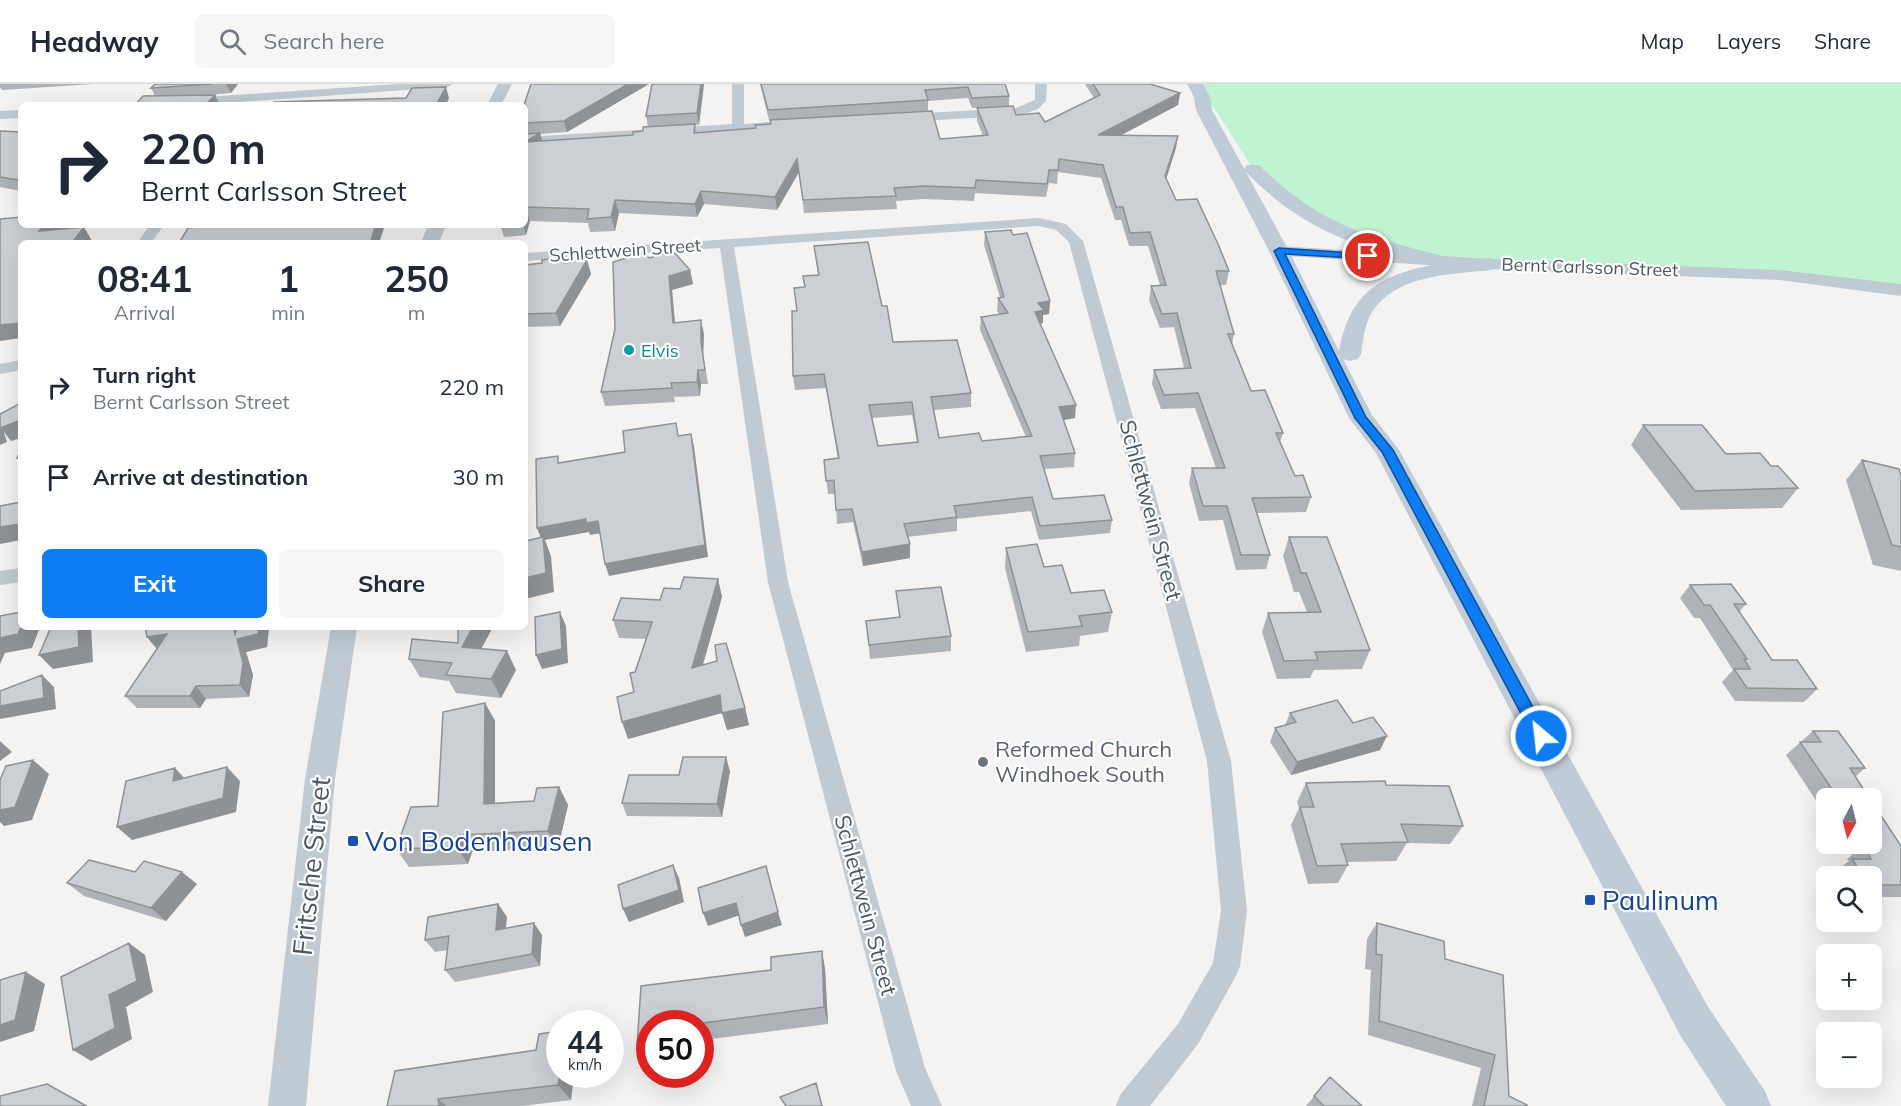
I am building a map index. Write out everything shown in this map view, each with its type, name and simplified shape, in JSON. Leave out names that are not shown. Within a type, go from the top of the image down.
[{"type":"main road","points":[[1199,90],[1215,109],[1300,252],[1381,418],[1387,450]]},
{"type":"main road","points":[[1199,90],[1204,110],[1279,251],[1360,418],[1387,450],[1694,1021],[1750,1106]]},
{"type":"main road","points":[[1253,170],[1288,202],[1331,228],[1365,241],[1436,260]]},
{"type":"main road","points":[[1350,354],[1359,316],[1376,292],[1388,284],[1415,275],[1490,264]]},
{"type":"main road","points":[[1694,1021],[1727,1106]]},
{"type":"street","points":[[231,102],[447,84]]},
{"type":"street","points":[[496,102],[505,84]]},
{"type":"street","points":[[738,84],[738,128]]},
{"type":"street","points":[[889,119],[1017,112],[1032,108],[1040,102],[1044,95],[1041,84]]},
{"type":"street","points":[[0,115],[18,114]]},
{"type":"street","points":[[528,141],[796,124]]},
{"type":"street","name":"Schlettwein Street","points":[[528,257],[1039,222],[1061,227],[1076,241],[1219,761],[1234,911],[1226,966],[1188,1034],[1131,1106]]},
{"type":"street","name":"Schlettwein Street","points":[[726,243],[778,582],[911,1071],[927,1106]]},
{"type":"street","name":"Bernt Carlsson Street","points":[[1279,251],[1490,264],[1749,273],[1901,290]]},
{"type":"street","points":[[0,369],[18,366]]},
{"type":"street","points":[[0,578],[18,575]]},
{"type":"street","name":"Fritsche Street","points":[[286,1106],[320,779],[344,630]]},
{"type":"green space","points":[[1195,84],[1901,84],[1901,290],[1866,284],[1436,260],[1331,228],[1253,169],[1215,109],[1202,97]]},
{"type":"building","points":[[155,84],[213,84],[151,88]]},
{"type":"building","points":[[531,84],[628,84],[564,121],[528,123],[528,102],[525,102]]},
{"type":"building","points":[[652,84],[701,84],[697,113],[646,116]]},
{"type":"building","points":[[761,84],[1005,84],[1009,96],[972,98],[968,87],[925,90],[928,100],[768,110]]},
{"type":"building","points":[[1093,84],[1150,84],[1180,93],[1098,135],[1178,136],[1165,176],[1176,200],[1197,199],[1218,244],[1229,271],[1216,271],[1234,334],[1228,334],[1251,391],[1265,390],[1283,433],[1276,433],[1295,476],[1303,475],[1311,497],[1252,498],[1270,555],[1241,555],[1227,506],[1203,506],[1192,468],[1225,468],[1198,393],[1164,395],[1154,370],[1191,368],[1177,313],[1162,314],[1151,286],[1166,285],[1150,232],[1130,233],[1123,207],[1116,207],[1103,165],[1059,159],[1058,170],[1049,170],[1047,184],[976,180],[975,188],[924,186],[894,188],[896,196],[803,200],[797,159],[775,197],[701,191],[695,204],[615,200],[611,217],[587,219],[589,209],[528,207],[528,142],[633,135],[633,132],[643,131],[643,127],[695,124],[694,133],[756,128],[755,125],[771,124],[770,120],[932,111],[940,139],[988,135],[977,108],[1013,106],[1016,115],[1039,113],[1045,122],[1100,95]]},
{"type":"building","points":[[446,87],[438,102],[274,102],[406,98],[412,88]]},
{"type":"building","points":[[215,95],[208,102],[138,102],[143,96]]},
{"type":"building","points":[[0,131],[18,132],[18,180],[0,177]]},
{"type":"building","points":[[540,133],[528,140],[528,134]]},
{"type":"building","points":[[18,217],[18,228],[42,228],[39,231],[83,228],[74,240],[18,240],[18,323],[0,325],[0,219]]},
{"type":"building","points":[[188,228],[375,228],[371,240],[181,240]]},
{"type":"building","points":[[1011,230],[1013,235],[1027,233],[1050,301],[1038,303],[1044,310],[1035,312],[1076,405],[1059,407],[1075,453],[1040,456],[1053,499],[1104,495],[1112,520],[1040,526],[1032,497],[954,506],[957,517],[904,524],[910,544],[862,552],[852,509],[836,510],[834,480],[826,481],[824,460],[839,458],[824,374],[793,376],[792,311],[797,311],[794,288],[805,287],[803,276],[819,275],[814,246],[868,242],[882,306],[887,306],[893,342],[957,340],[971,393],[931,397],[939,438],[979,433],[982,441],[1032,436],[981,317],[1008,313],[998,298],[1004,297],[985,232]],"holes":[[[912,402],[918,442],[878,446],[869,405]]]},
{"type":"building","points":[[673,251],[690,270],[669,276],[673,323],[701,320],[705,370],[698,370],[697,382],[671,383],[672,388],[601,392],[615,329],[613,262],[644,253],[649,258]]},
{"type":"building","points":[[565,257],[564,263],[587,260],[556,313],[528,314],[528,265],[542,263],[542,260]]},
{"type":"building","points":[[18,405],[18,421],[0,428],[0,414]]},
{"type":"building","points":[[676,423],[678,436],[691,434],[705,545],[605,564],[598,521],[586,523],[586,519],[537,528],[536,459],[558,456],[558,463],[625,452],[623,431]]},
{"type":"building","points":[[1643,425],[1702,425],[1726,454],[1760,453],[1771,466],[1778,466],[1798,488],[1695,491]]},
{"type":"building","points":[[1862,460],[1899,469],[1901,476],[1901,547],[1892,545]]},
{"type":"building","points":[[18,503],[18,524],[0,527],[0,506]]},
{"type":"building","points":[[543,537],[546,573],[528,577],[528,540]]},
{"type":"building","points":[[1289,537],[1327,537],[1370,650],[1315,652],[1318,660],[1284,661],[1268,613],[1321,612],[1306,573],[1301,573]]},
{"type":"building","points":[[1037,544],[1044,567],[1062,565],[1071,593],[1104,590],[1112,612],[1079,616],[1082,626],[1028,632],[1006,548]]},
{"type":"building","points":[[684,577],[718,579],[692,668],[717,661],[715,645],[726,643],[745,708],[722,713],[720,695],[622,722],[617,697],[634,692],[630,673],[635,672],[652,622],[613,620],[621,598],[660,600],[664,588],[680,589]]},
{"type":"building","points":[[1731,584],[1746,604],[1734,604],[1772,660],[1797,660],[1817,689],[1747,688],[1734,669],[1750,669],[1744,659],[1747,659],[1710,605],[1704,605],[1690,585]]},
{"type":"building","points":[[941,587],[951,636],[869,645],[866,621],[900,617],[896,591]]},
{"type":"building","points":[[560,612],[562,649],[536,655],[535,617]]},
{"type":"building","points":[[18,613],[18,634],[0,638],[0,616]]},
{"type":"building","points":[[50,630],[78,630],[79,647],[39,655]]},
{"type":"building","points":[[146,630],[234,630],[235,634],[236,630],[259,630],[258,634],[237,639],[243,663],[240,685],[196,686],[190,696],[125,696],[167,634],[147,637]]},
{"type":"building","points":[[458,630],[471,630],[462,647],[507,651],[491,679],[446,675],[452,663],[409,659],[412,639],[458,643]]},
{"type":"building","points":[[42,675],[44,698],[0,706],[0,691]]},
{"type":"building","points":[[1337,700],[1353,723],[1373,717],[1387,736],[1297,762],[1275,728],[1296,722],[1290,713]]},
{"type":"building","points":[[485,703],[484,804],[534,801],[537,788],[559,787],[548,831],[460,835],[456,847],[396,849],[411,807],[438,806],[443,712]]},
{"type":"building","points":[[1813,731],[1838,731],[1865,768],[1850,768],[1863,788],[1831,788],[1800,742],[1821,742]]},
{"type":"building","points":[[683,757],[726,757],[717,804],[622,803],[629,775],[679,775]]},
{"type":"building","points":[[33,760],[15,807],[0,810],[0,780],[6,766]]},
{"type":"building","points":[[227,767],[223,798],[117,827],[126,781],[175,768],[173,781]]},
{"type":"building","points":[[1385,781],[1386,785],[1449,786],[1463,826],[1401,824],[1408,842],[1341,844],[1348,865],[1317,866],[1300,807],[1314,807],[1306,783]]},
{"type":"building","points":[[1882,817],[1901,846],[1901,885],[1882,885],[1882,866],[1857,866],[1852,859],[1871,859],[1868,854],[1882,854]]},
{"type":"building","points":[[89,860],[135,872],[144,861],[182,872],[151,908],[67,883]]},
{"type":"building","points":[[673,865],[679,890],[623,909],[618,885]]},
{"type":"building","points":[[766,866],[778,912],[741,925],[736,903],[703,913],[698,888]]},
{"type":"building","points":[[498,904],[496,930],[534,923],[532,954],[445,970],[449,936],[425,940],[428,917]]},
{"type":"building","points":[[1377,923],[1444,941],[1445,959],[1503,975],[1509,1096],[1527,1106],[1484,1106],[1495,1055],[1379,1021],[1382,955],[1376,954]]},
{"type":"building","points":[[129,943],[137,981],[109,995],[115,1028],[73,1050],[61,977]]},
{"type":"building","points":[[822,951],[824,1007],[714,1022],[714,1010],[639,1010],[641,986],[771,970],[771,957]]},
{"type":"building","points":[[26,972],[15,1020],[0,1025],[0,980]]},
{"type":"building","points":[[546,1033],[546,1086],[438,1099],[439,1106],[387,1106],[395,1071],[536,1050],[539,1034]]},
{"type":"building","points":[[1330,1077],[1362,1106],[1324,1106],[1314,1096]]},
{"type":"building","points":[[816,1083],[822,1106],[786,1106],[780,1097]]},
{"type":"building","points":[[47,1084],[86,1106],[0,1106],[0,1096]]},
{"type":"place","name":"Elvis","points":[[629,350]]},
{"type":"place","name":"Reformed Church Windhoek South","points":[[983,762]]},
{"type":"place","name":"Von Bodenhausen","points":[[353,841]]},
{"type":"place","name":"Paulinum","points":[[1590,900]]},
{"type":"route","points":[[1368,256],[1279,251],[1360,418],[1387,450],[1541,736]]}]
